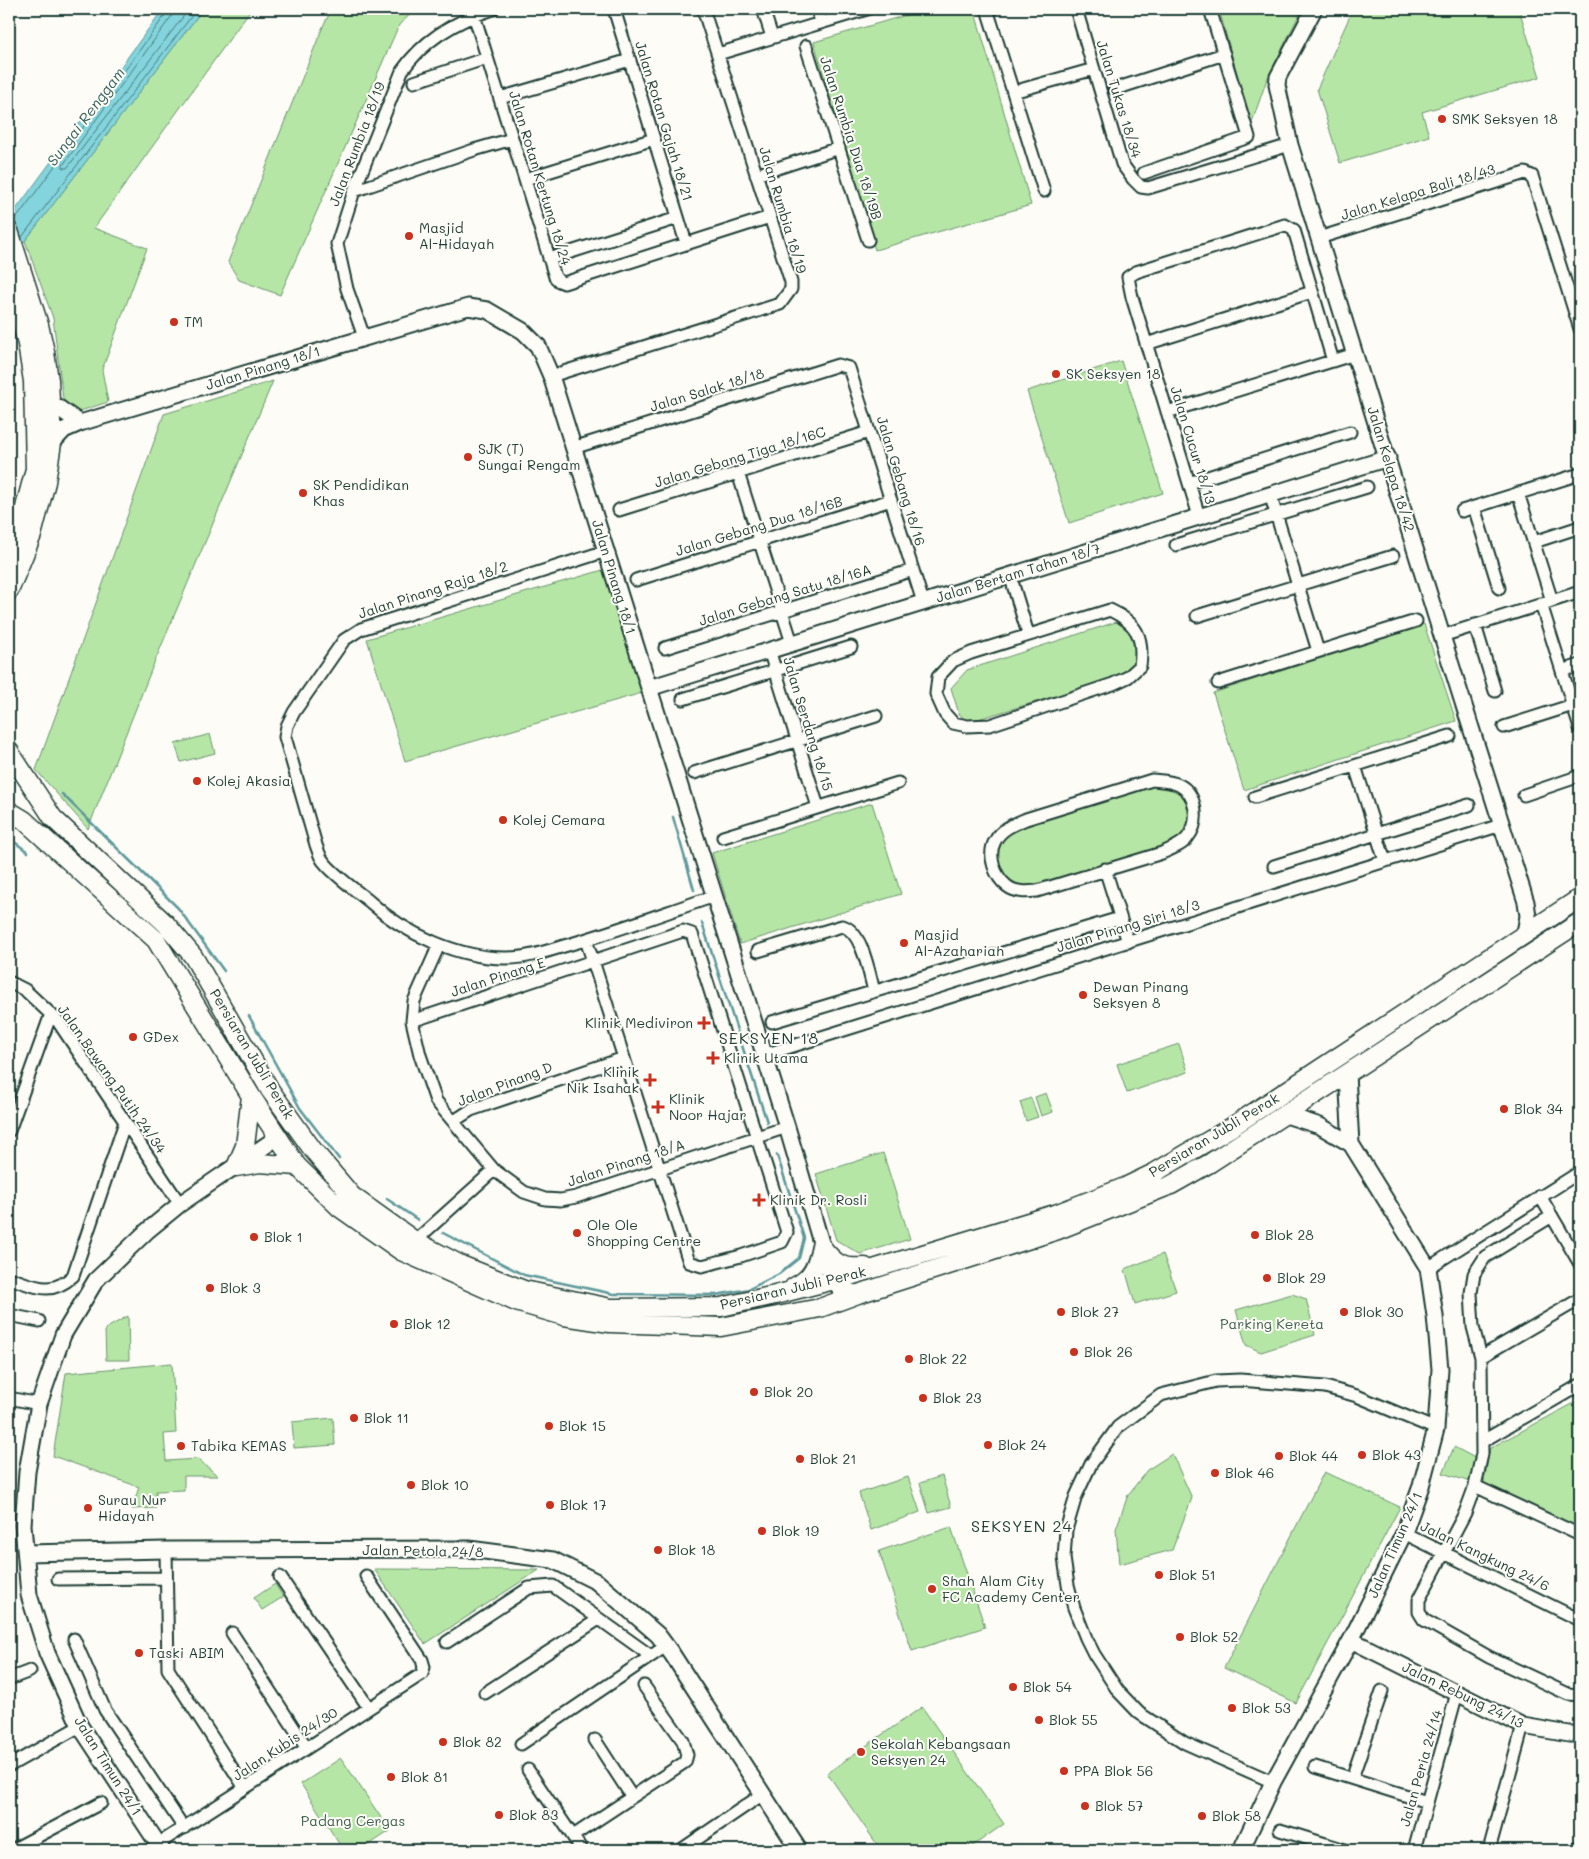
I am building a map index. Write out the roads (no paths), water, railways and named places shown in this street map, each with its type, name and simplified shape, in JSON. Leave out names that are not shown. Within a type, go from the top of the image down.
[{"type":"main road","points":[[9,231],[13,272],[33,381],[35,469],[17,538],[9,556]]},
{"type":"main road","points":[[9,591],[32,535],[46,482],[52,443],[45,352],[39,325],[13,272]]},
{"type":"main road","name":"Persiaran Jubli Perak","points":[[9,751],[52,818],[166,924],[193,956],[270,1090],[313,1150],[352,1196],[415,1241],[460,1265],[524,1290],[611,1308],[721,1307],[775,1295],[888,1265],[1058,1213],[1125,1187],[1154,1173],[1230,1128],[1580,898]]},
{"type":"main road","name":"Persiaran Jubli Perak","points":[[9,811],[24,820],[156,940],[278,1137],[298,1166],[340,1208],[401,1251],[516,1302],[564,1316],[610,1322],[721,1326],[820,1308],[1058,1230],[1171,1185],[1210,1163],[1580,922]]},
{"type":"main road","points":[[270,1090],[271,1100],[280,1120],[278,1137]]},
{"type":"main road","points":[[236,1167],[245,1146],[250,1118],[251,1096]]},
{"type":"main road","points":[[236,1167],[260,1163],[298,1166]]},
{"type":"main road","points":[[775,1295],[798,1284],[813,1272],[822,1246],[837,1263],[845,1267],[888,1265]]},
{"type":"street","name":"Jalan Rumbia 18/19","points":[[364,337],[348,288],[337,244],[354,191],[402,71],[414,56],[439,34],[474,15],[494,9]]},
{"type":"street","name":"Jalan Rotan Gajah 18/21","points":[[614,9],[686,243]]},
{"type":"street","name":"Jalan Rumbia 18/19","points":[[551,376],[780,304],[791,290],[791,282],[703,9]]},
{"type":"street","points":[[763,9],[772,37]]},
{"type":"street","points":[[817,9],[821,22]]},
{"type":"street","points":[[718,54],[867,9]]},
{"type":"street","points":[[987,9],[1044,191]]},
{"type":"street","name":"Jalan Tukas 18/34","points":[[1076,9],[1122,164],[1128,174],[1142,186],[1148,188],[1175,181],[1290,145]]},
{"type":"street","points":[[1144,173],[1249,137],[1210,9]]},
{"type":"street","name":"Jalan Kelapa 18/42","points":[[1314,9],[1278,76],[1276,85],[1290,145],[1526,902],[1528,916],[1525,933]]},
{"type":"street","name":"Jalan Rotan Kertung 18/24","points":[[474,15],[549,259],[555,277],[559,281],[564,282],[770,217]]},
{"type":"street","name":"Jalan Rumbia Dua 18/19B","points":[[806,46],[868,240]]},
{"type":"street","points":[[1116,89],[1224,54]]},
{"type":"street","points":[[414,82],[488,58]]},
{"type":"street","points":[[500,98],[630,60]]},
{"type":"street","points":[[1013,92],[1094,69]]},
{"type":"street","points":[[354,191],[512,139]]},
{"type":"street","points":[[525,179],[654,139]]},
{"type":"street","points":[[756,174],[839,148]]},
{"type":"street","name":"Jalan Kelapa Bali 18/43","points":[[1319,238],[1526,173],[1532,176],[1580,329]]},
{"type":"street","points":[[549,259],[678,218]]},
{"type":"street","name":"Jalan Cucur 18/13","points":[[1199,516],[1128,284],[1128,277],[1136,272],[1285,225],[1290,226],[1294,230],[1312,292]]},
{"type":"street","points":[[1146,344],[1312,292],[1333,361]]},
{"type":"street","name":"Jalan Pinang 18/1","points":[[52,443],[64,430],[80,424],[449,311],[468,307],[487,310],[523,331],[538,346],[551,376],[715,896],[787,1127],[832,1280]]},
{"type":"street","points":[[1167,412],[1355,354]]},
{"type":"street","name":"Jalan Salak 18/18","points":[[573,448],[838,365],[850,368]]},
{"type":"street","name":"Jalan Gebang 18/16","points":[[850,368],[923,602]]},
{"type":"street","points":[[50,402],[80,424]]},
{"type":"street","name":"Jalan Gebang Tiga 18/16C","points":[[619,510],[870,432]]},
{"type":"street","points":[[1189,483],[1350,432]]},
{"type":"street","name":"Jalan Bertam Tahan 18/7","points":[[649,688],[1388,458]]},
{"type":"street","points":[[738,473],[792,643]]},
{"type":"street","points":[[1462,511],[1580,474]]},
{"type":"street","points":[[1176,545],[1367,488]]},
{"type":"street","points":[[1518,493],[1534,542],[1562,671],[1580,728]]},
{"type":"street","points":[[1270,494],[1278,515],[1318,651]]},
{"type":"street","name":"Jalan Gebang Dua 18/16B","points":[[636,580],[891,500]]},
{"type":"street","points":[[1474,507],[1499,588]]},
{"type":"street","points":[[1534,542],[1580,528]]},
{"type":"street","name":"Jalan Pinang Raja 18/2","points":[[606,551],[361,629],[349,635],[294,712],[287,726],[285,737],[316,845],[323,861],[379,911],[440,945],[463,953],[487,958],[533,956],[715,896]]},
{"type":"street","points":[[1197,616],[1393,556]]},
{"type":"street","name":"Jalan Gebang Satu 18/16A","points":[[665,648],[913,570]]},
{"type":"street","points":[[1010,575],[1028,634]]},
{"type":"street","points":[[1442,636],[1580,592]]},
{"type":"street","points":[[1110,610],[1124,616],[1134,626],[1142,647],[1140,666],[1128,677],[1113,684],[990,725],[967,726],[953,723],[945,714],[936,694],[938,677],[953,661],[1028,634],[1110,610]]},
{"type":"street","points":[[1218,683],[1416,621]]},
{"type":"street","points":[[1475,625],[1495,690]]},
{"type":"street","points":[[683,700],[851,647]]},
{"type":"street","name":"Jalan Serdang 18/15","points":[[769,650],[818,807]]},
{"type":"street","points":[[1562,671],[1580,665]]},
{"type":"street","points":[[1504,727],[1573,705]]},
{"type":"street","points":[[694,773],[876,716]]},
{"type":"street","points":[[1255,797],[1450,736]]},
{"type":"street","points":[[1355,766],[1385,861]]},
{"type":"street","points":[[1524,795],[1580,776]]},
{"type":"street","points":[[1152,780],[1167,781],[1180,785],[1188,792],[1193,802],[1195,813],[1194,825],[1188,837],[1176,847],[1162,853],[1105,869],[1037,891],[1022,892],[1008,887],[1000,879],[993,864],[991,852],[995,840],[1007,828],[1021,821],[1152,780]]},
{"type":"street","points":[[723,837],[898,782]]},
{"type":"street","points":[[1274,866],[1469,805]]},
{"type":"street","name":"Jalan Pinang Siri 18/3","points":[[764,1055],[1501,825]]},
{"type":"street","points":[[1105,869],[1128,942]]},
{"type":"street","points":[[1526,902],[1540,912],[1558,913]]},
{"type":"street","points":[[772,1022],[1120,918]]},
{"type":"street","points":[[758,951],[842,926],[848,927],[857,936],[874,991]]},
{"type":"street","name":"Jalan Pinang E","points":[[412,1021],[683,931],[692,934],[757,1137]]},
{"type":"street","points":[[586,940],[689,1262],[702,1266],[741,1256],[782,1242],[787,1232],[757,1137]]},
{"type":"street","name":"Jalan Pinang 18/A","points":[[440,945],[414,1001],[412,1021],[420,1055],[436,1100],[494,1170],[524,1192],[545,1199],[561,1200],[787,1127]]},
{"type":"street","name":"Jalan Bawang Putih 24/34","points":[[9,982],[26,990],[57,1020],[180,1204]]},
{"type":"street","points":[[9,1131],[50,1014]]},
{"type":"street","name":"Jalan Pinang D","points":[[454,1120],[471,1110],[624,1058]]},
{"type":"street","points":[[1346,1074],[1351,1144]]},
{"type":"street","points":[[1286,1114],[1320,1126],[1351,1144]]},
{"type":"street","points":[[9,1278],[42,1288],[54,1288],[73,1276],[125,1122]]},
{"type":"street","name":"Jalan Timun 24/1","points":[[160,1847],[80,1726],[47,1653],[29,1595],[23,1525],[27,1472],[39,1404],[63,1335],[93,1285],[147,1231],[180,1204],[278,1137]]},
{"type":"street","name":"Jalan Timun 24/1","points":[[1241,1850],[1273,1782],[1351,1640],[1404,1533],[1421,1486],[1436,1429],[1440,1369],[1428,1268],[1351,1144]]},
{"type":"street","points":[[415,1241],[494,1170]]},
{"type":"street","points":[[1428,1268],[1580,1172]]},
{"type":"street","points":[[1540,1196],[1580,1261]]},
{"type":"street","points":[[1552,1216],[1485,1257],[1474,1274],[1471,1293],[1473,1328],[1481,1357],[1482,1454],[1475,1486],[1465,1513],[1419,1600],[1419,1612],[1424,1620],[1489,1657],[1568,1694],[1580,1695]]},
{"type":"street","points":[[832,1280],[841,1288],[858,1294]]},
{"type":"street","points":[[1481,1357],[1580,1299]]},
{"type":"street","points":[[9,1315],[39,1322]]},
{"type":"street","points":[[1273,1782],[1184,1743],[1139,1712],[1118,1691],[1086,1638],[1074,1608],[1068,1585],[1064,1558],[1066,1530],[1078,1491],[1092,1464],[1118,1427],[1162,1395],[1216,1381],[1240,1380],[1325,1387],[1357,1396],[1436,1429]]},
{"type":"street","points":[[1483,1441],[1580,1385]]},
{"type":"street","points":[[9,1398],[39,1404]]},
{"type":"street","points":[[1475,1486],[1580,1535]]},
{"type":"street","name":"Jalan Kangkung 24/6","points":[[1404,1533],[1580,1620]]},
{"type":"street","name":"Jalan Petola 24/8","points":[[26,1553],[166,1550],[469,1549],[552,1560],[598,1582],[658,1635],[799,1850]]},
{"type":"street","points":[[166,1550],[168,1669],[245,1788]]},
{"type":"street","name":"Jalan Kubis 24/30","points":[[160,1847],[184,1828],[422,1674],[424,1667],[417,1653],[366,1576]]},
{"type":"street","points":[[280,1577],[368,1708]]},
{"type":"street","points":[[58,1579],[166,1578]]},
{"type":"street","points":[[447,1642],[528,1588],[553,1586],[651,1656]]},
{"type":"street","points":[[486,1693],[599,1619]]},
{"type":"street","points":[[232,1634],[307,1748]]},
{"type":"street","points":[[74,1639],[105,1710],[184,1828]]},
{"type":"street","name":"Jalan Rebung 24/13","points":[[1351,1640],[1523,1726],[1580,1734]]},
{"type":"street","points":[[521,1744],[666,1646]]},
{"type":"street","points":[[9,1679],[30,1671]]},
{"type":"street","points":[[572,1836],[684,1762],[687,1755],[684,1742],[644,1686]]},
{"type":"street","points":[[1352,1778],[1382,1691]]},
{"type":"street","name":"Jalan Peria 24/14","points":[[1414,1850],[1458,1693]]},
{"type":"street","points":[[9,1766],[80,1726]]},
{"type":"street","points":[[1490,1850],[1523,1726]]},
{"type":"street","points":[[594,1740],[632,1797]]},
{"type":"street","points":[[1315,1767],[1427,1802]]},
{"type":"street","points":[[528,1770],[582,1850]]},
{"type":"street","points":[[681,1850],[763,1794]]},
{"type":"street","points":[[12,1850],[101,1803]]},
{"type":"street","points":[[1280,1830],[1345,1850]]},
{"type":"street","points":[[1579,1850],[1580,1845]]},
{"type":"water","name":"Sungai Renggam","points":[[163,9],[203,9],[25,241],[9,257],[9,219]]},
{"type":"waterway","points":[[62,794],[178,908],[224,971]]},
{"type":"waterway","points":[[673,817],[694,890]]},
{"type":"waterway","points":[[9,838],[28,852]]},
{"type":"waterway","points":[[702,923],[767,1122]]},
{"type":"waterway","points":[[249,1016],[300,1108],[339,1159]]},
{"type":"waterway","points":[[443,1233],[524,1275],[614,1294],[716,1295],[749,1289],[779,1274],[799,1258],[804,1238],[777,1155]]},
{"type":"waterway","points":[[387,1199],[418,1220]]},
{"type":"place","name":"SMK Seksyen 18","points":[[1442,119]]},
{"type":"place","name":"Masjid Al-Hidayah","points":[[409,236]]},
{"type":"place","name":"TM","points":[[174,322]]},
{"type":"place","name":"SK Seksyen 18","points":[[1056,374]]},
{"type":"place","name":"SJK (T) Sungai Rengam","points":[[468,457]]},
{"type":"place","name":"SK Pendidikan Khas","points":[[303,493]]},
{"type":"place","name":"Kolej Akasia","points":[[197,781]]},
{"type":"place","name":"Kolej Cemara","points":[[503,820]]},
{"type":"place","name":"Masjid Al-Azahariah","points":[[904,943]]},
{"type":"place","name":"Dewan Pinang Seksyen 8","points":[[1083,995]]},
{"type":"place","name":"Klinik Mediviron","points":[[704,1023]]},
{"type":"place","name":"GDex","points":[[133,1037]]},
{"type":"place","name":"Klinik Utama","points":[[713,1058]]},
{"type":"place","name":"Klinik Nik Isahak","points":[[650,1080]]},
{"type":"place","name":"Klinik Noor Hajar","points":[[658,1107]]},
{"type":"place","name":"Blok 34","points":[[1504,1109]]},
{"type":"place","name":"Klinik Dr. Rosli","points":[[759,1200]]},
{"type":"place","name":"Ole Ole Shopping Centre","points":[[577,1233]]},
{"type":"place","name":"Blok 28","points":[[1255,1235]]},
{"type":"place","name":"Blok 1","points":[[254,1237]]},
{"type":"place","name":"Blok 29","points":[[1267,1278]]},
{"type":"place","name":"Blok 3","points":[[210,1288]]},
{"type":"place","name":"Blok 27","points":[[1061,1312]]},
{"type":"place","name":"Blok 30","points":[[1344,1312]]},
{"type":"place","name":"Blok 12","points":[[394,1324]]},
{"type":"place","name":"Blok 26","points":[[1074,1352]]},
{"type":"place","name":"Blok 22","points":[[909,1359]]},
{"type":"place","name":"Blok 20","points":[[754,1392]]},
{"type":"place","name":"Blok 23","points":[[923,1398]]},
{"type":"place","name":"Blok 11","points":[[354,1418]]},
{"type":"place","name":"Blok 15","points":[[549,1426]]},
{"type":"place","name":"Blok 24","points":[[988,1445]]},
{"type":"place","name":"Tabika KEMAS","points":[[181,1446]]},
{"type":"place","name":"Blok 43","points":[[1362,1455]]},
{"type":"place","name":"Blok 44","points":[[1279,1456]]},
{"type":"place","name":"Blok 21","points":[[800,1459]]},
{"type":"place","name":"Blok 46","points":[[1215,1473]]},
{"type":"place","name":"Blok 10","points":[[411,1485]]},
{"type":"place","name":"Blok 17","points":[[550,1505]]},
{"type":"place","name":"Surau Nur Hidayah","points":[[88,1508]]},
{"type":"place","name":"Blok 19","points":[[762,1531]]},
{"type":"place","name":"Blok 18","points":[[658,1550]]},
{"type":"place","name":"Blok 51","points":[[1159,1575]]},
{"type":"place","name":"Shah Alam City FC Academy Center","points":[[932,1589]]},
{"type":"place","name":"Blok 52","points":[[1180,1637]]},
{"type":"place","name":"Taski ABIM","points":[[139,1653]]},
{"type":"place","name":"Blok 54","points":[[1013,1687]]},
{"type":"place","name":"Blok 53","points":[[1232,1708]]},
{"type":"place","name":"Blok 55","points":[[1039,1720]]},
{"type":"place","name":"Blok 82","points":[[443,1742]]},
{"type":"place","name":"Sekolah Kebangsaan Seksyen 24","points":[[861,1752]]},
{"type":"place","name":"PPA Blok 56","points":[[1064,1771]]},
{"type":"place","name":"Blok 81","points":[[391,1777]]},
{"type":"place","name":"Blok 57","points":[[1085,1806]]},
{"type":"place","name":"Blok 83","points":[[499,1815]]},
{"type":"place","name":"Blok 58","points":[[1202,1816]]},
{"type":"district","name":"SEKSYEN 18","points":[[769,1038]]},
{"type":"district","name":"SEKSYEN 24","points":[[1022,1526]]},
{"type":"park label","name":"Parking Kereta","points":[[1272,1324]]},
{"type":"park label","name":"Padang Cergas","points":[[353,1821]]}]
